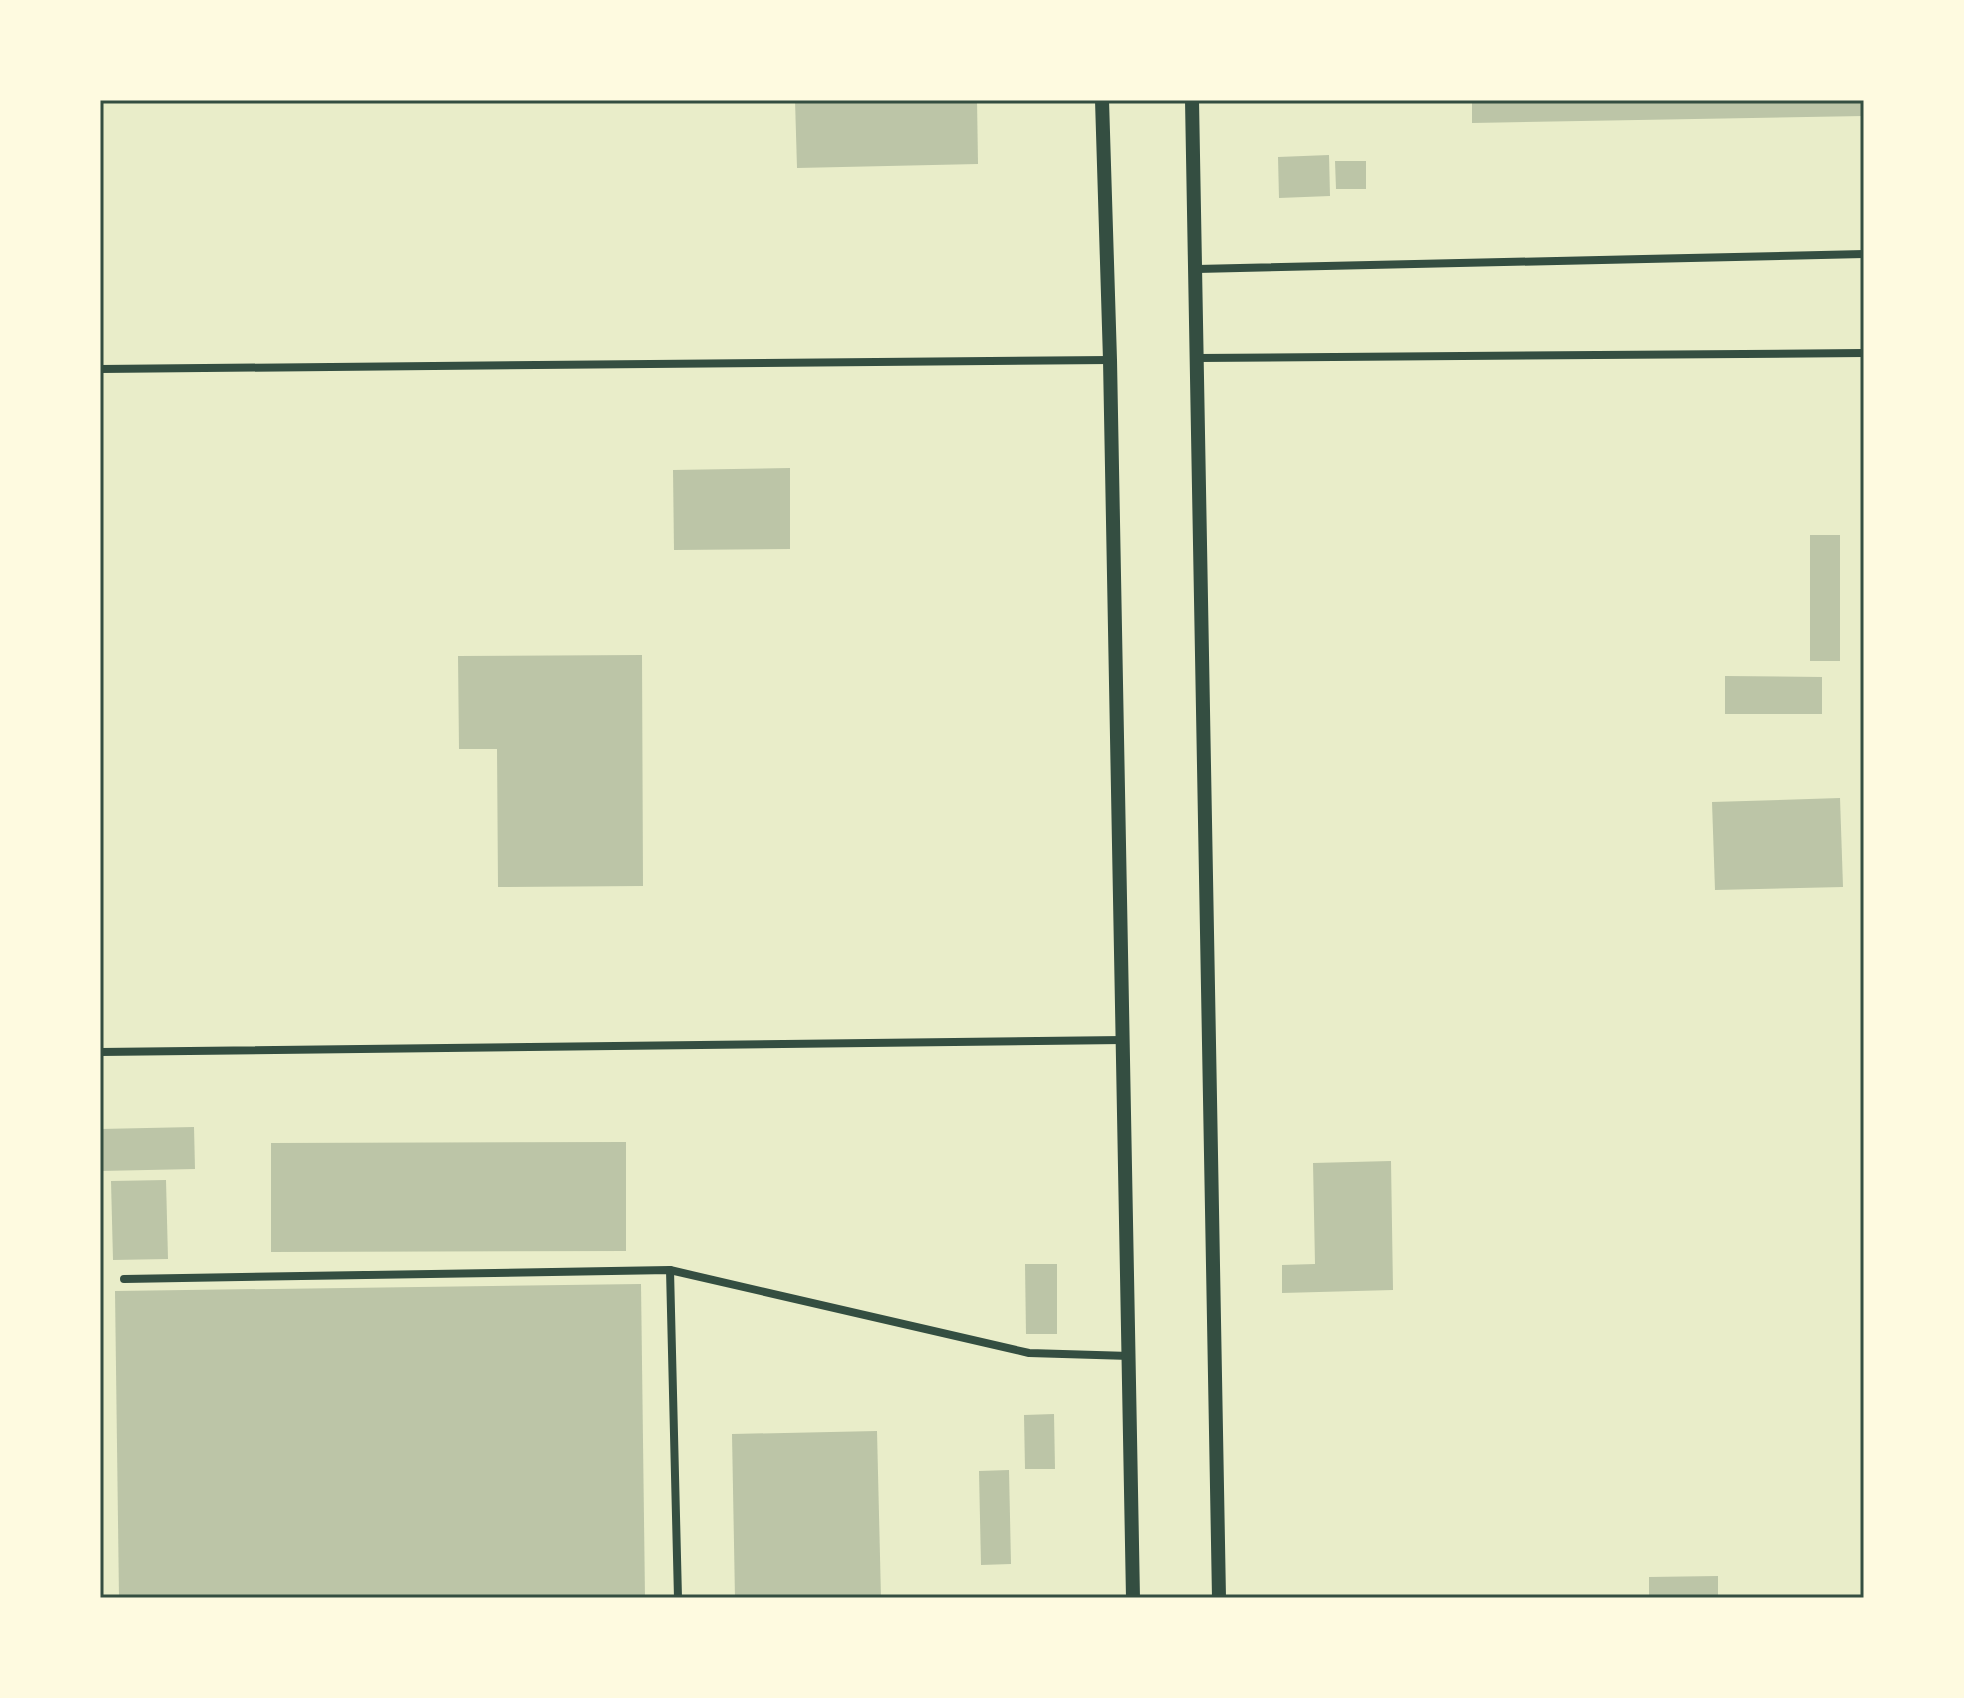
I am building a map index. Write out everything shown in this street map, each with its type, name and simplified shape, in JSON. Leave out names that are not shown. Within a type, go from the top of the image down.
[{"type":"street","points":[[1102,100],[1110,360],[1133,1598]]},
{"type":"street","points":[[1192,100],[1219,1598]]},
{"type":"street","points":[[1197,269],[1864,254]]},
{"type":"street","points":[[1198,358],[1864,353]]},
{"type":"street","points":[[100,369],[1110,360]]},
{"type":"street","points":[[100,1052],[1124,1040]]},
{"type":"street","points":[[124,1279],[670,1270],[1029,1353],[1130,1356]]},
{"type":"street","points":[[670,1270],[678,1598]]},
{"type":"building","points":[[795,100],[977,100],[978,164],[797,168]]},
{"type":"building","points":[[1472,100],[1864,100],[1864,116],[1472,123]]},
{"type":"building","points":[[1329,155],[1330,196],[1279,198],[1278,157]]},
{"type":"building","points":[[1335,161],[1366,161],[1366,189],[1336,189]]},
{"type":"building","points":[[790,468],[790,549],[674,550],[673,470]]},
{"type":"building","points":[[1810,535],[1840,535],[1840,661],[1810,661]]},
{"type":"building","points":[[642,655],[643,886],[498,887],[497,749],[459,749],[458,656]]},
{"type":"building","points":[[1725,676],[1822,677],[1822,714],[1725,714]]},
{"type":"building","points":[[1840,798],[1843,887],[1715,890],[1712,802]]},
{"type":"building","points":[[194,1127],[195,1169],[100,1171],[100,1129]]},
{"type":"building","points":[[626,1142],[626,1251],[271,1252],[271,1143]]},
{"type":"building","points":[[1391,1161],[1393,1290],[1282,1293],[1282,1265],[1315,1264],[1313,1163]]},
{"type":"building","points":[[166,1180],[168,1259],[113,1260],[111,1181]]},
{"type":"building","points":[[1025,1264],[1057,1264],[1057,1334],[1026,1334]]},
{"type":"building","points":[[641,1284],[645,1598],[119,1598],[115,1291]]},
{"type":"building","points":[[1054,1414],[1055,1469],[1025,1469],[1024,1415]]},
{"type":"building","points":[[877,1431],[881,1598],[735,1598],[732,1434]]},
{"type":"building","points":[[1009,1470],[1011,1564],[981,1565],[979,1471]]},
{"type":"building","points":[[1718,1576],[1718,1598],[1649,1598],[1649,1577]]}]
